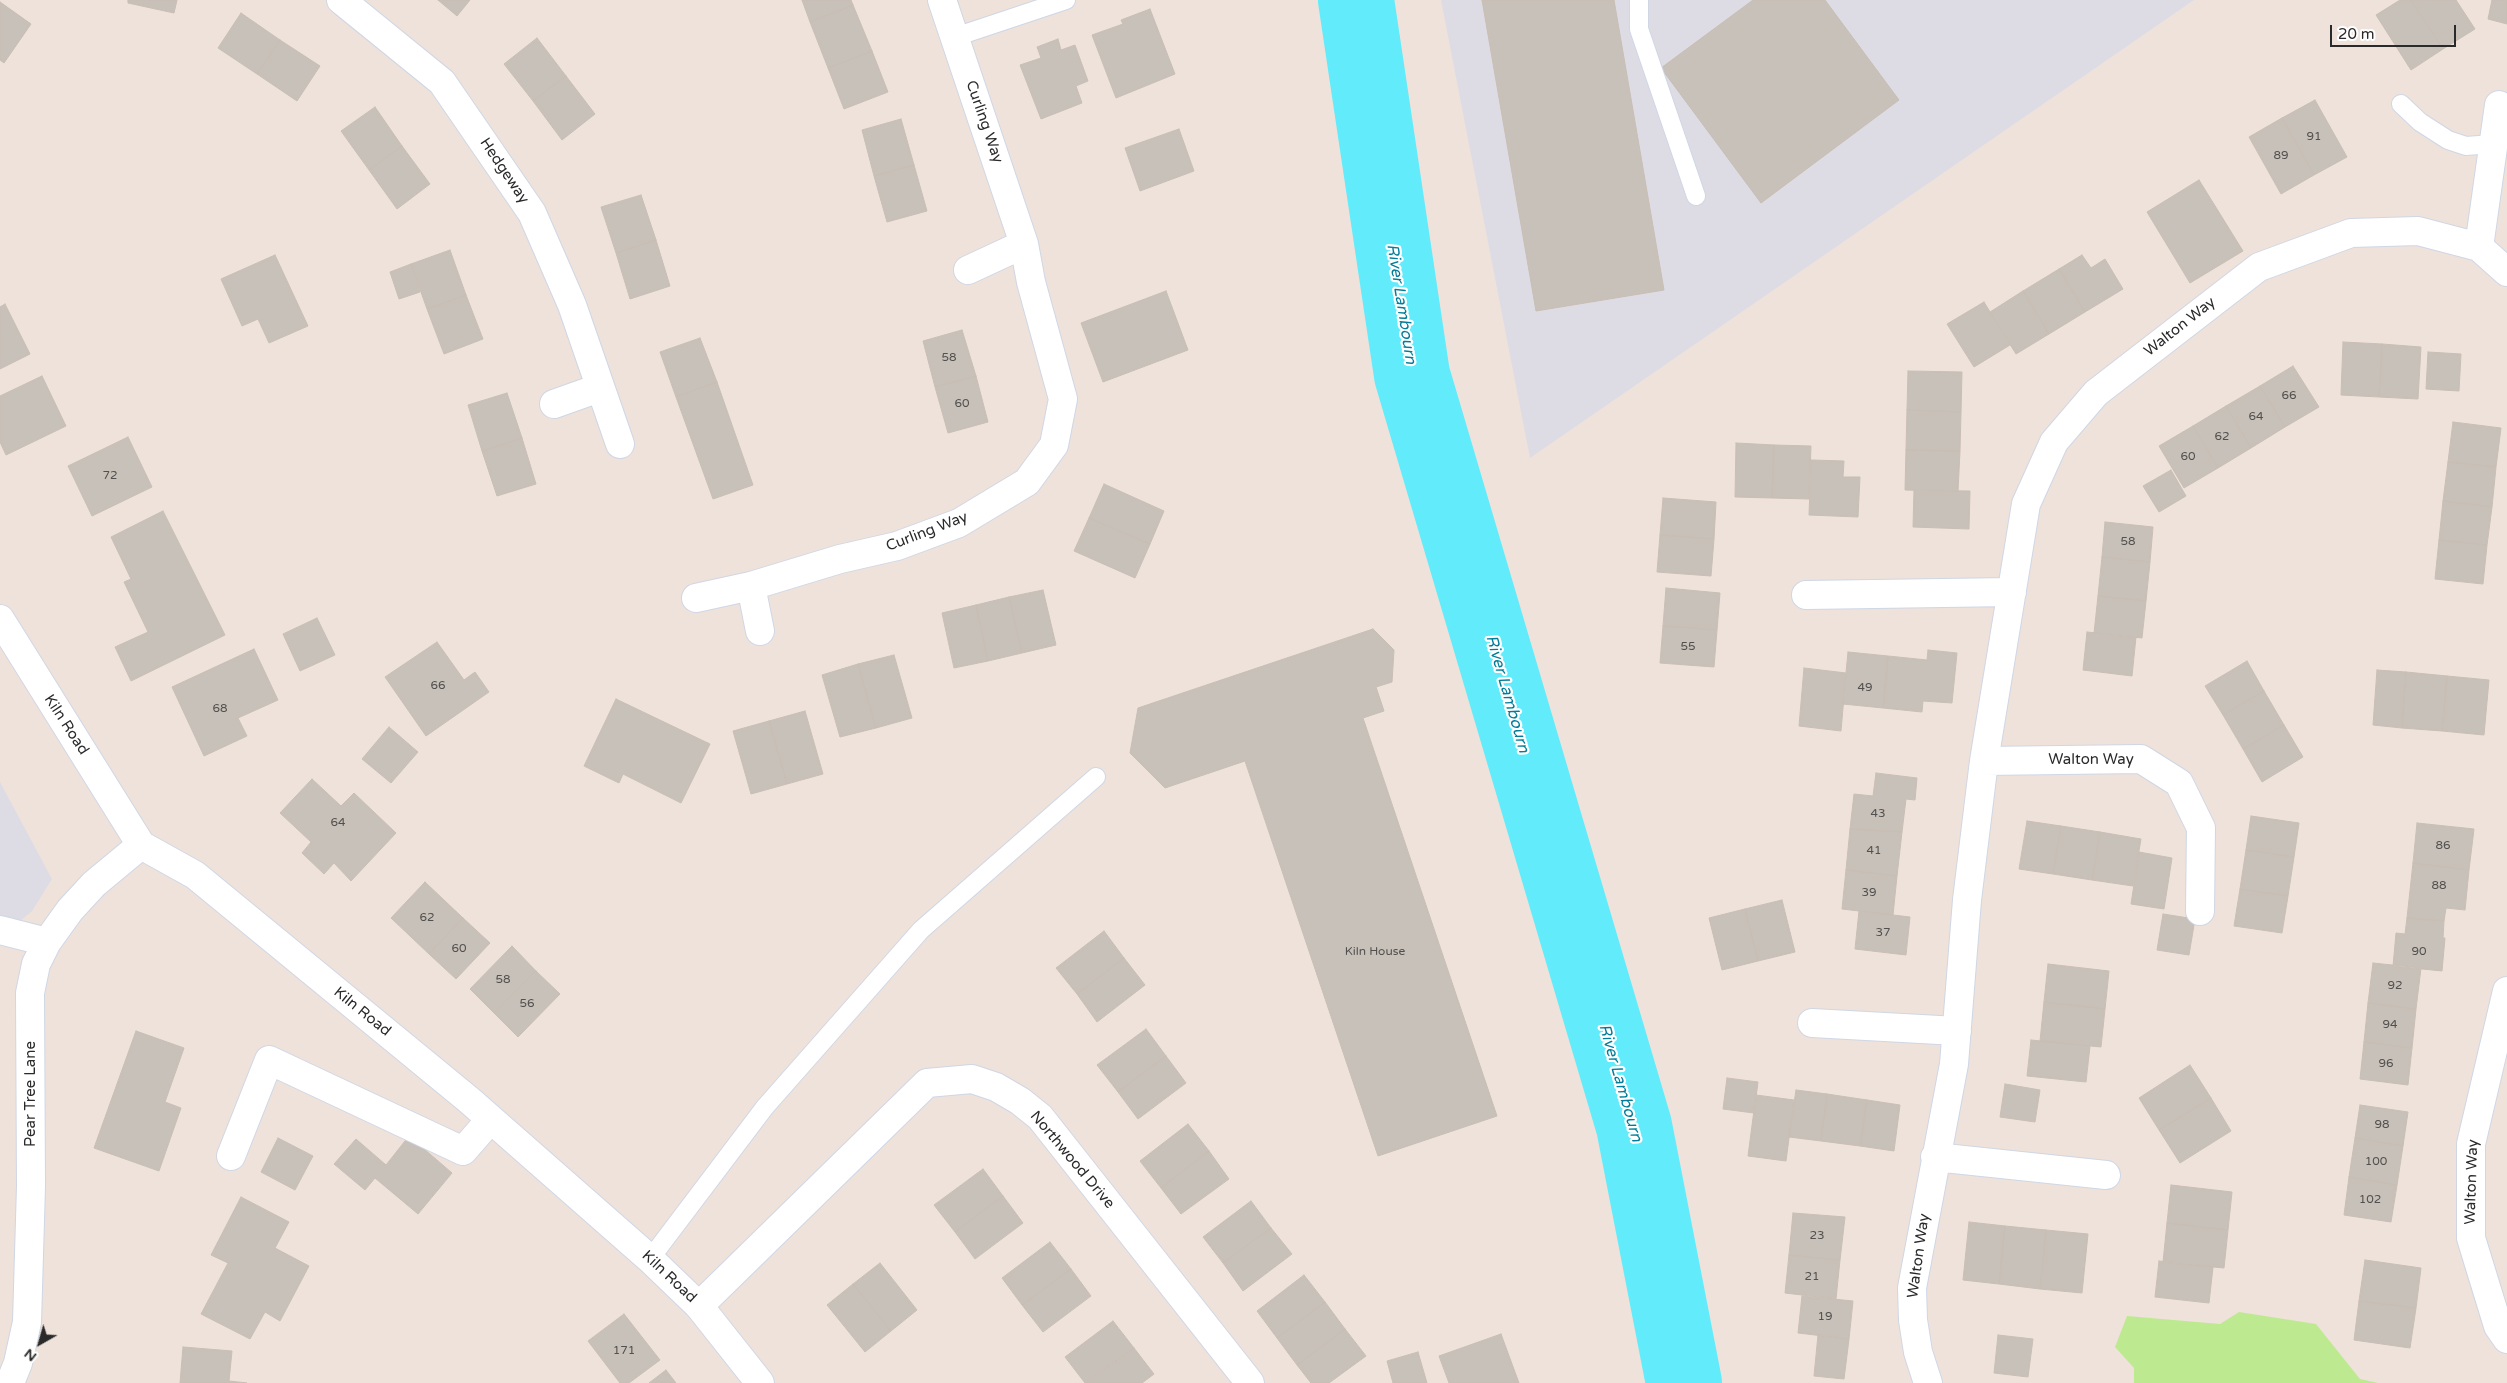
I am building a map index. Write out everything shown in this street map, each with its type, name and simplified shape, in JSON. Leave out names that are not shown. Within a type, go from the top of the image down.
[{"type":"street","name":"Hedgeway","points":[[341,0],[442,82],[532,213],[572,305],[599,388],[620,444]]},
{"type":"street","name":"Curling Way","points":[[696,598],[751,586],[840,559],[897,546],[959,523],[1027,482],[1054,445],[1063,399],[1031,282],[1024,244],[942,0]]},
{"type":"street","points":[[2479,247],[2499,105]]},
{"type":"street","name":"Walton Way","points":[[1928,1383],[1918,1352],[1913,1320],[1912,1288],[1935,1157],[1944,1119],[1957,1031],[1967,900],[1984,761],[2026,504],[2054,442],[2096,393],[2259,266],[2351,233],[2418,231],[2479,247],[2507,272]]},
{"type":"street","points":[[968,270],[1024,244]]},
{"type":"street","points":[[554,404],[599,388]]},
{"type":"street","points":[[751,586],[760,631]]},
{"type":"street","points":[[1806,595],[2012,592]]},
{"type":"street","name":"Kiln Road","points":[[0,618],[141,845],[195,875],[490,1120],[650,1259],[699,1306],[760,1383]]},
{"type":"street","name":"Walton Way","points":[[1984,761],[2141,759],[2179,783],[2201,828],[2200,911]]},
{"type":"street","name":"Pear Tree Lane","points":[[10,1383],[18,1363],[27,1322],[31,1186],[30,993],[36,964],[47,942],[70,910],[94,884],[141,845]]},
{"type":"street","points":[[0,930],[47,942]]},
{"type":"street","name":"Walton Way","points":[[2507,991],[2471,1144],[2471,1238],[2498,1326],[2507,1339]]},
{"type":"street","points":[[1812,1023],[1957,1031]]},
{"type":"street","points":[[231,1156],[269,1060],[463,1151],[490,1120]]},
{"type":"street","name":"Northwood Drive","points":[[699,1306],[927,1082],[972,1079],[996,1087],[1020,1101],[1040,1117],[1250,1383]]},
{"type":"street","points":[[1935,1157],[2106,1175]]},
{"type":"lane","points":[[956,37],[1066,0]]},
{"type":"lane","points":[[1639,0],[1639,29],[1696,196]]},
{"type":"lane","points":[[2401,104],[2420,122],[2448,140],[2466,146],[2493,144]]},
{"type":"lane","points":[[650,1259],[765,1107],[921,930],[1096,777]]},
{"type":"shaded area","points":[[1441,0],[2194,0],[1530,458]]},
{"type":"shaded area","points":[[0,782],[52,879],[32,911],[0,938]]},
{"type":"green space","points":[[2239,1312],[2316,1324],[2360,1379],[2378,1383],[2134,1383],[2134,1368],[2115,1347],[2127,1316],[2220,1324]]},
{"type":"building","points":[[128,0],[177,0],[174,13],[128,3]]},
{"type":"building","points":[[438,0],[470,0],[457,16]]},
{"type":"building","points":[[802,0],[851,0],[853,5],[810,22]]},
{"type":"building","points":[[1482,0],[1614,0],[1664,290],[1536,311]]},
{"type":"building","points":[[1753,0],[1825,0],[1899,100],[1761,203],[1661,68]]},
{"type":"building","points":[[2400,0],[2411,0],[2443,49],[2411,70],[2376,15]]},
{"type":"building","points":[[2411,0],[2456,0],[2475,29],[2443,49]]},
{"type":"building","points":[[2492,0],[2507,0],[2507,24],[2488,19]]},
{"type":"building","points":[[0,2],[31,24],[4,63],[0,60]]},
{"type":"building","points":[[853,5],[872,51],[828,68],[810,22]]},
{"type":"building","points":[[1150,9],[1175,74],[1116,98],[1092,35],[1123,24],[1121,20]]},
{"type":"building","points":[[241,13],[280,40],[257,74],[218,48]]},
{"type":"building","points":[[537,38],[566,76],[533,101],[504,64]]},
{"type":"building","points":[[1058,39],[1061,50],[1075,45],[1088,81],[1076,86],[1082,103],[1041,119],[1020,65],[1041,58],[1037,47]]},
{"type":"building","points":[[280,40],[320,66],[297,101],[257,74]]},
{"type":"building","points":[[872,51],[888,92],[844,109],[828,68]]},
{"type":"building","points":[[566,76],[595,114],[562,140],[533,101]]},
{"type":"building","points":[[2315,100],[2347,157],[2314,175],[2282,118]]},
{"type":"building","points":[[375,107],[402,146],[369,170],[341,131]]},
{"type":"building","points":[[2282,118],[2314,175],[2281,194],[2249,137]]},
{"type":"building","points":[[901,119],[914,165],[874,176],[862,130]]},
{"type":"building","points":[[1179,129],[1194,171],[1140,191],[1125,148]]},
{"type":"building","points":[[402,146],[430,184],[397,209],[369,170]]},
{"type":"building","points":[[914,165],[927,211],[887,222],[874,176]]},
{"type":"building","points":[[2199,180],[2243,251],[2190,283],[2147,212]]},
{"type":"building","points":[[641,195],[656,240],[616,253],[601,207]]},
{"type":"building","points":[[656,240],[670,286],[630,299],[616,253]]},
{"type":"building","points":[[450,250],[466,295],[427,309],[411,264]]},
{"type":"building","points":[[275,255],[308,326],[269,343],[258,319],[242,326],[221,279]]},
{"type":"building","points":[[2082,255],[2091,268],[2105,259],[2123,289],[2085,312],[2059,269]]},
{"type":"building","points":[[411,264],[420,292],[399,299],[390,272]]},
{"type":"building","points":[[2059,269],[2085,312],[2049,334],[2023,291]]},
{"type":"building","points":[[1166,291],[1188,350],[1103,382],[1081,323]]},
{"type":"building","points":[[2023,291],[2049,334],[2016,354],[1990,312]]},
{"type":"building","points":[[466,295],[483,339],[444,354],[427,309]]},
{"type":"building","points":[[1984,302],[2010,345],[1974,367],[1947,324]]},
{"type":"building","points":[[5,304],[30,354],[0,369],[0,307]]},
{"type":"building","points":[[962,330],[976,376],[935,387],[923,341]]},
{"type":"building","points":[[700,338],[717,382],[676,397],[660,352]]},
{"type":"building","points":[[2343,342],[2382,344],[2379,397],[2341,395]]},
{"type":"building","points":[[2382,344],[2421,347],[2418,399],[2379,397]]},
{"type":"building","points":[[2428,352],[2461,354],[2459,391],[2426,389]]},
{"type":"building","points":[[2293,366],[2319,407],[2285,427],[2260,386]]},
{"type":"building","points":[[1908,371],[1962,372],[1961,412],[1907,410]]},
{"type":"building","points":[[42,376],[66,426],[6,455],[0,442],[0,396]]},
{"type":"building","points":[[976,376],[988,422],[948,433],[935,387]]},
{"type":"building","points":[[717,382],[753,485],[713,499],[676,397]]},
{"type":"building","points":[[2260,386],[2285,427],[2251,448],[2226,406]]},
{"type":"building","points":[[507,393],[522,438],[482,451],[468,405]]},
{"type":"building","points":[[2226,406],[2251,448],[2218,468],[2193,426]]},
{"type":"building","points":[[1907,410],[1961,412],[1960,451],[1906,450]]},
{"type":"building","points":[[2453,422],[2501,428],[2496,467],[2448,462]]},
{"type":"building","points":[[2193,426],[2218,468],[2184,488],[2159,446]]},
{"type":"building","points":[[128,437],[152,487],[92,516],[68,466]]},
{"type":"building","points":[[522,438],[536,484],[497,496],[482,451]]},
{"type":"building","points":[[1736,443],[1774,445],[1772,498],[1735,497]]},
{"type":"building","points":[[1774,445],[1811,446],[1809,499],[1772,498]]},
{"type":"building","points":[[1906,450],[1960,451],[1958,491],[1905,490]]},
{"type":"building","points":[[1811,460],[1844,461],[1843,477],[1860,477],[1858,517],[1809,515]]},
{"type":"building","points":[[2448,462],[2496,467],[2492,507],[2443,501]]},
{"type":"building","points":[[2171,470],[2186,496],[2159,512],[2143,486]]},
{"type":"building","points":[[1104,484],[1164,511],[1150,544],[1089,518]]},
{"type":"building","points":[[1914,490],[1970,491],[1969,529],[1913,527]]},
{"type":"building","points":[[1663,498],[1716,502],[1714,539],[1660,535]]},
{"type":"building","points":[[2443,501],[2492,507],[2487,545],[2439,540]]},
{"type":"building","points":[[163,511],[225,635],[131,681],[115,647],[148,632],[124,582],[131,579],[111,537]]},
{"type":"building","points":[[1089,518],[1150,544],[1135,578],[1074,551]]},
{"type":"building","points":[[2105,522],[2153,527],[2150,562],[2102,557]]},
{"type":"building","points":[[1660,535],[1714,539],[1711,576],[1657,572]]},
{"type":"building","points":[[2439,540],[2487,545],[2483,584],[2435,579]]},
{"type":"building","points":[[2102,557],[2150,562],[2146,601],[2098,596]]},
{"type":"building","points":[[1666,588],[1720,593],[1717,630],[1663,626]]},
{"type":"building","points":[[1043,590],[1056,645],[1022,653],[1009,597]]},
{"type":"building","points":[[2098,596],[2146,601],[2142,638],[2094,633]]},
{"type":"building","points":[[1009,597],[1022,653],[988,661],[976,605]]},
{"type":"building","points":[[976,605],[988,661],[954,668],[942,613]]},
{"type":"building","points":[[317,618],[335,655],[300,671],[283,634]]},
{"type":"building","points":[[1663,626],[1717,630],[1714,667],[1660,663]]},
{"type":"building","points":[[1373,629],[1394,650],[1392,682],[1376,687],[1384,711],[1363,718],[1497,1116],[1378,1156],[1245,761],[1165,788],[1130,753],[1138,708]]},
{"type":"building","points":[[2087,632],[2136,637],[2132,676],[2083,670]]},
{"type":"building","points":[[437,642],[464,680],[475,672],[489,692],[426,736],[385,677]]},
{"type":"building","points":[[254,649],[278,700],[238,718],[247,736],[204,756],[172,687]]},
{"type":"building","points":[[1928,650],[1957,653],[1952,703],[1923,701],[1922,712],[1883,708],[1888,656],[1927,660]]},
{"type":"building","points":[[1848,652],[1888,656],[1883,708],[1843,704]]},
{"type":"building","points":[[894,655],[912,718],[876,728],[858,664]]},
{"type":"building","points":[[2247,661],[2264,691],[2223,715],[2205,686]]},
{"type":"building","points":[[858,664],[876,728],[840,737],[822,675]]},
{"type":"building","points":[[1804,668],[1846,673],[1841,731],[1799,726]]},
{"type":"building","points":[[2377,670],[2406,672],[2402,728],[2373,725]]},
{"type":"building","points":[[2406,672],[2447,676],[2442,731],[2402,728]]},
{"type":"building","points":[[2447,676],[2489,680],[2484,735],[2442,731]]},
{"type":"building","points":[[2264,691],[2284,725],[2243,749],[2223,715]]},
{"type":"building","points":[[616,699],[710,744],[681,803],[623,774],[619,783],[584,766]]},
{"type":"building","points":[[805,711],[823,774],[787,784],[769,721]]},
{"type":"building","points":[[769,721],[787,784],[751,794],[733,731]]},
{"type":"building","points":[[2284,725],[2303,757],[2262,782],[2243,749]]},
{"type":"building","points":[[389,727],[418,752],[391,783],[362,759]]},
{"type":"building","points":[[1876,773],[1917,778],[1915,800],[1906,799],[1902,832],[1850,829],[1854,794],[1873,796]]},
{"type":"building","points":[[312,779],[341,806],[354,793],[396,833],[351,881],[334,863],[324,874],[302,853],[311,842],[280,813]]},
{"type":"building","points":[[2251,816],[2299,823],[2294,857],[2246,850]]},
{"type":"building","points":[[2027,821],[2061,826],[2053,874],[2019,869]]},
{"type":"building","points":[[2417,823],[2474,829],[2469,870],[2413,863]]},
{"type":"building","points":[[2061,826],[2100,832],[2092,880],[2053,874]]},
{"type":"building","points":[[1850,829],[1902,832],[1897,876],[1846,870]]},
{"type":"building","points":[[2100,832],[2141,839],[2133,886],[2092,880]]},
{"type":"building","points":[[2246,850],[2294,857],[2288,896],[2240,889]]},
{"type":"building","points":[[2139,852],[2172,858],[2164,909],[2131,904]]},
{"type":"building","points":[[2413,863],[2469,870],[2465,910],[2446,908],[2444,921],[2407,918]]},
{"type":"building","points":[[1846,870],[1897,876],[1893,915],[1842,909]]},
{"type":"building","points":[[425,882],[463,918],[429,954],[391,918]]},
{"type":"building","points":[[2240,889],[2288,896],[2282,933],[2234,926]]},
{"type":"building","points":[[1782,900],[1795,952],[1758,961],[1745,909]]},
{"type":"building","points":[[1745,909],[1758,961],[1722,970],[1709,918]]},
{"type":"building","points":[[1859,911],[1910,917],[1906,955],[1855,949]]},
{"type":"building","points":[[2163,914],[2195,919],[2189,955],[2157,950]]},
{"type":"building","points":[[463,918],[490,943],[456,979],[429,954]]},
{"type":"building","points":[[2407,918],[2444,921],[2443,938],[2445,938],[2442,971],[2393,966],[2396,933],[2405,934]]},
{"type":"building","points":[[1104,931],[1124,958],[1077,994],[1056,968]]},
{"type":"building","points":[[512,946],[536,971],[494,1013],[470,989]]},
{"type":"building","points":[[1124,958],[1145,985],[1097,1022],[1077,994]]},
{"type":"building","points":[[2373,963],[2421,968],[2416,1009],[2368,1003]]},
{"type":"building","points":[[2048,964],[2109,971],[2105,1009],[2044,1002]]},
{"type":"building","points":[[536,971],[560,994],[518,1037],[494,1013]]},
{"type":"building","points":[[2044,1002],[2105,1009],[2101,1047],[2040,1041]]},
{"type":"building","points":[[2368,1003],[2416,1009],[2412,1048],[2364,1042]]},
{"type":"building","points":[[1146,1029],[1166,1056],[1118,1092],[1097,1065]]},
{"type":"building","points":[[136,1031],[184,1048],[165,1102],[181,1108],[159,1171],[94,1148]]},
{"type":"building","points":[[2031,1040],[2090,1046],[2086,1082],[2027,1076]]},
{"type":"building","points":[[2364,1042],[2412,1048],[2408,1085],[2360,1079]]},
{"type":"building","points":[[1166,1056],[1186,1083],[1138,1119],[1118,1092]]},
{"type":"building","points":[[2190,1065],[2211,1098],[2159,1130],[2139,1098]]},
{"type":"building","points":[[1727,1078],[1758,1082],[1754,1113],[1723,1109]]},
{"type":"building","points":[[2005,1084],[2040,1090],[2035,1122],[2000,1117]]},
{"type":"building","points":[[1796,1090],[1827,1094],[1821,1141],[1789,1137]]},
{"type":"building","points":[[1827,1094],[1867,1100],[1860,1146],[1821,1141]]},
{"type":"building","points":[[1756,1095],[1794,1100],[1786,1161],[1748,1156]]},
{"type":"building","points":[[2211,1098],[2231,1131],[2180,1163],[2159,1130]]},
{"type":"building","points":[[1867,1100],[1900,1105],[1894,1151],[1860,1146]]},
{"type":"building","points":[[2360,1105],[2408,1112],[2403,1146],[2355,1138]]},
{"type":"building","points":[[1188,1124],[1209,1151],[1161,1188],[1140,1161]]},
{"type":"building","points":[[409,1136],[452,1173],[418,1214],[375,1178],[365,1190],[334,1164],[356,1139],[386,1165]]},
{"type":"building","points":[[278,1138],[313,1156],[295,1190],[261,1172]]},
{"type":"building","points":[[2355,1138],[2403,1146],[2397,1185],[2349,1177]]},
{"type":"building","points":[[1209,1151],[1229,1179],[1181,1214],[1161,1188]]},
{"type":"building","points":[[983,1169],[1003,1196],[955,1232],[934,1205]]},
{"type":"building","points":[[2349,1177],[2397,1185],[2391,1222],[2344,1215]]},
{"type":"building","points":[[2171,1185],[2232,1192],[2228,1230],[2167,1223]]},
{"type":"building","points":[[1003,1196],[1023,1223],[975,1259],[955,1232]]},
{"type":"building","points":[[241,1197],[289,1222],[275,1248],[309,1266],[280,1321],[265,1312],[250,1339],[201,1314],[228,1263],[211,1255]]},
{"type":"building","points":[[1251,1201],[1271,1228],[1223,1263],[1203,1237]]},
{"type":"building","points":[[1793,1213],[1845,1217],[1840,1260],[1789,1255]]},
{"type":"building","points":[[1969,1222],[2005,1226],[1999,1284],[1963,1280]]},
{"type":"building","points":[[2167,1223],[2228,1230],[2224,1268],[2163,1262]]},
{"type":"building","points":[[2005,1226],[2046,1230],[2040,1289],[1999,1284]]},
{"type":"building","points":[[1271,1228],[1292,1254],[1243,1291],[1223,1263]]},
{"type":"building","points":[[2046,1230],[2088,1234],[2082,1293],[2040,1289]]},
{"type":"building","points":[[1050,1242],[1071,1269],[1022,1305],[1002,1278]]},
{"type":"building","points":[[1789,1255],[1840,1260],[1836,1299],[1785,1293]]},
{"type":"building","points":[[2365,1260],[2421,1268],[2416,1308],[2359,1301]]},
{"type":"building","points":[[2159,1261],[2213,1267],[2209,1303],[2155,1297]]},
{"type":"building","points":[[880,1263],[917,1310],[891,1331],[853,1284]]},
{"type":"building","points":[[1071,1269],[1091,1296],[1043,1332],[1022,1305]]},
{"type":"building","points":[[1304,1275],[1325,1302],[1277,1338],[1257,1311]]},
{"type":"building","points":[[853,1284],[891,1331],[865,1352],[827,1305]]},
{"type":"building","points":[[1802,1296],[1853,1301],[1849,1339],[1798,1333]]},
{"type":"building","points":[[2359,1301],[2416,1308],[2410,1348],[2354,1340]]},
{"type":"building","points":[[1325,1302],[1345,1329],[1297,1365],[1277,1338]]},
{"type":"building","points":[[624,1314],[660,1360],[629,1383],[620,1383],[588,1341]]},
{"type":"building","points":[[1113,1321],[1134,1348],[1085,1383],[1065,1357]]},
{"type":"building","points":[[1345,1329],[1366,1356],[1329,1383],[1311,1383],[1297,1365]]},
{"type":"building","points":[[1501,1334],[1519,1383],[1449,1383],[1439,1356]]},
{"type":"building","points":[[1818,1335],[1849,1339],[1844,1379],[1814,1376]]},
{"type":"building","points":[[1998,1335],[2033,1339],[2028,1377],[1994,1373]]},
{"type":"building","points":[[183,1347],[232,1351],[229,1381],[247,1383],[180,1383]]},
{"type":"building","points":[[1134,1348],[1154,1374],[1142,1383],[1086,1383]]},
{"type":"building","points":[[1418,1352],[1427,1383],[1393,1383],[1387,1361]]},
{"type":"building","points":[[666,1370],[676,1383],[649,1383]]},
{"type":"waterway","name":"River Lambourn","points":[[1356,0],[1412,375],[1634,1126],[1684,1383]]}]
